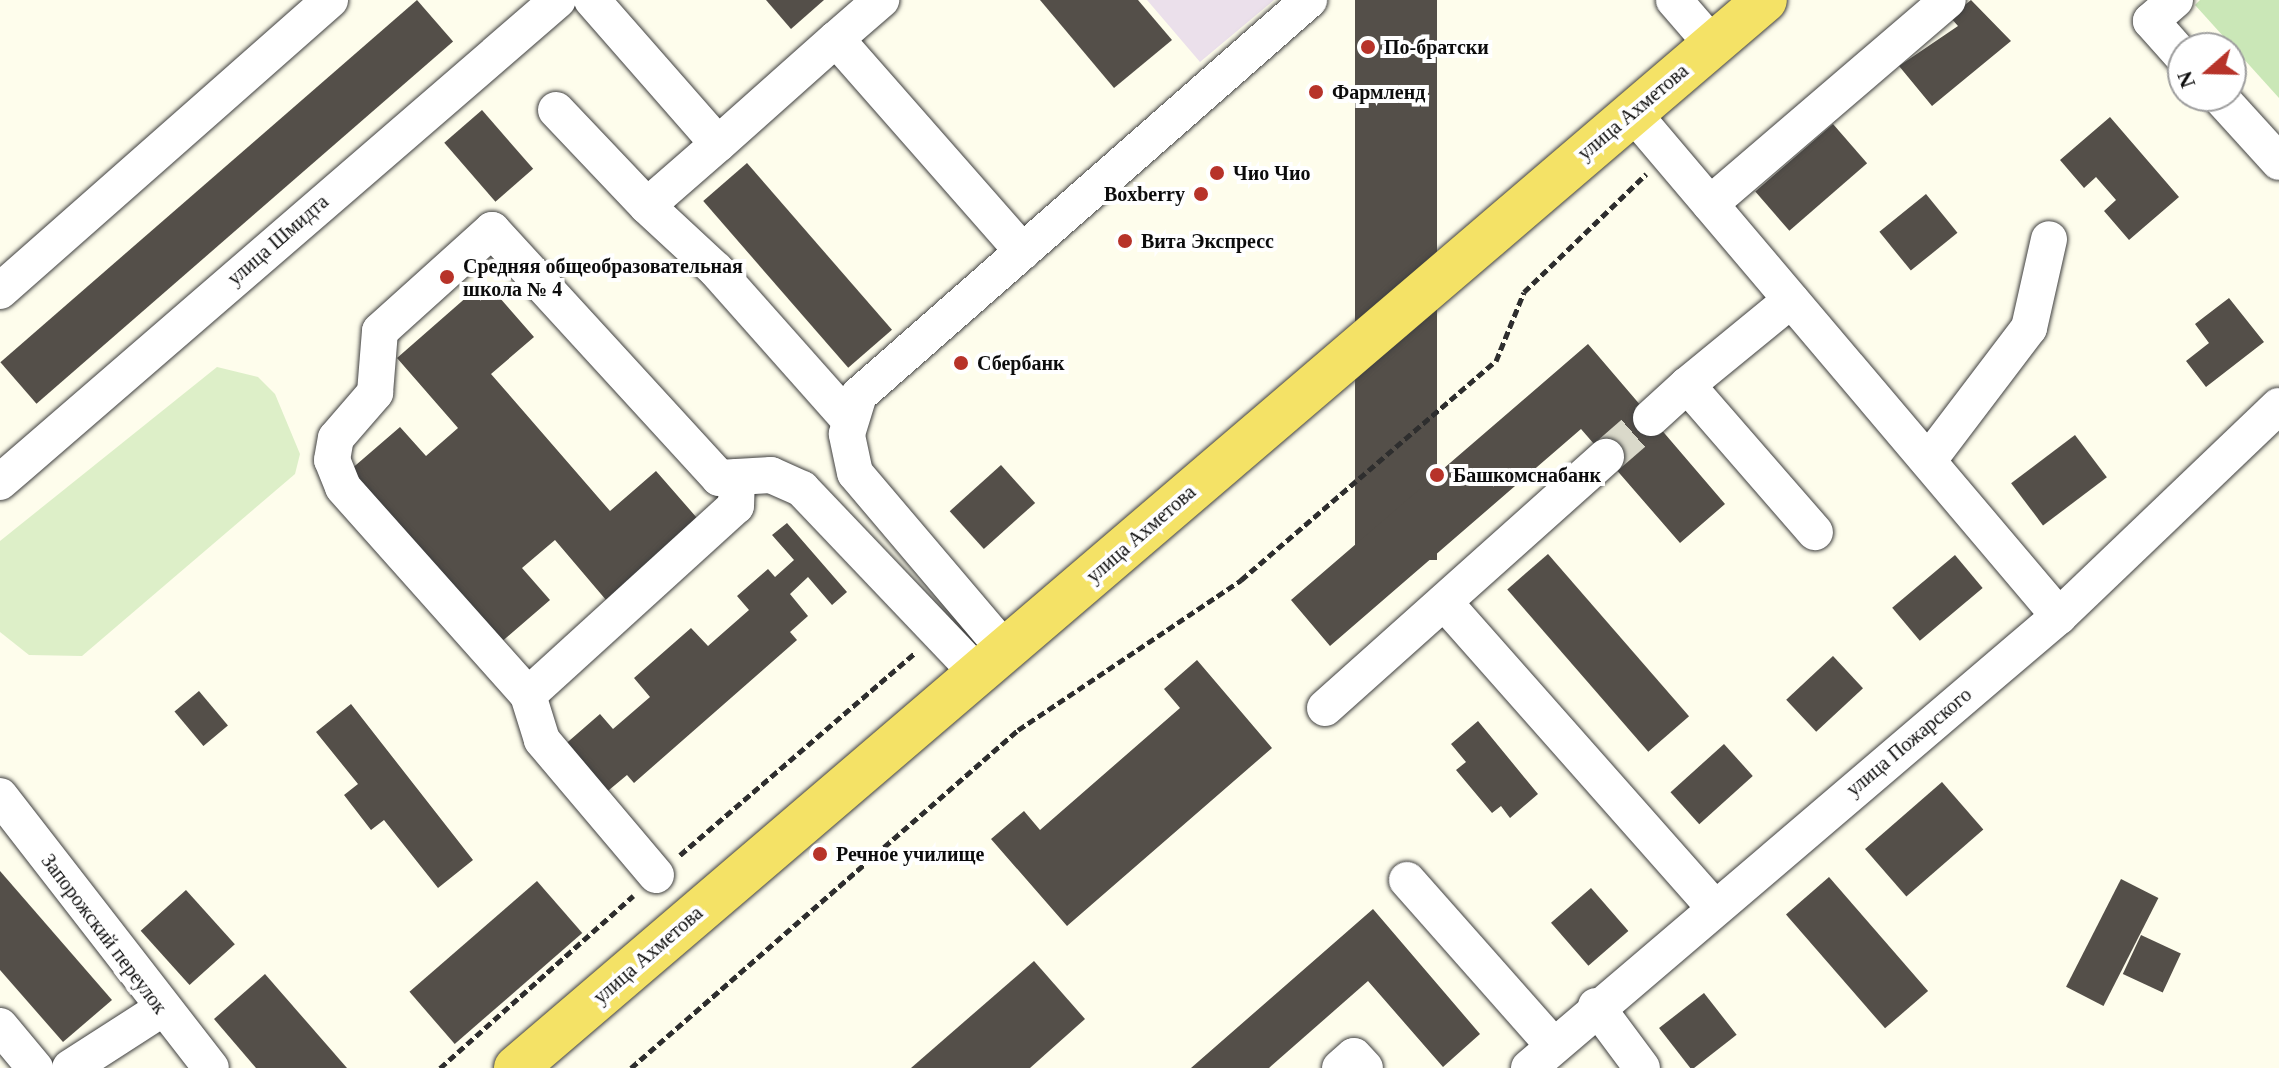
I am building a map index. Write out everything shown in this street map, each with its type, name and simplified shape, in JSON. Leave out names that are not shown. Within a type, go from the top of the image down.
[{"type":"main road","name":"улица Ахметова","points":[[516,1068],[1765,0]]},
{"type":"street","points":[[0,291],[330,0]]},
{"type":"street","name":"улица Шмидта","points":[[0,482],[518,12],[558,0]]},
{"type":"street","points":[[592,0],[718,144]]},
{"type":"street","points":[[647,206],[881,0]]},
{"type":"street","points":[[992,662],[855,473],[849,420],[859,395],[1309,0]]},
{"type":"street","points":[[1674,0],[1713,45]]},
{"type":"street","points":[[1710,204],[1948,0]]},
{"type":"street","points":[[2167,39],[2151,21],[2175,0]]},
{"type":"street","points":[[836,39],[1023,252]]},
{"type":"street","points":[[556,110],[647,206],[716,270],[849,420]]},
{"type":"street","points":[[1632,112],[2059,616]]},
{"type":"street","points":[[2234,112],[2279,162]]},
{"type":"street","points":[[656,875],[542,740],[528,695],[343,487],[332,460],[336,438],[375,393],[380,331],[492,230],[719,478],[771,475],[802,489],[992,662]]},
{"type":"street","points":[[1928,461],[2029,328],[2049,239]]},
{"type":"street","points":[[1651,418],[1791,300]]},
{"type":"street","points":[[1687,385],[1815,532]]},
{"type":"street","name":"улица Пожарского","points":[[1541,1057],[1596,1006],[2059,616],[2279,406]]},
{"type":"street","points":[[1325,708],[1606,457]]},
{"type":"street","points":[[528,695],[736,506],[737,477]]},
{"type":"street","points":[[1444,602],[1714,907]]},
{"type":"street","name":"Запорожский переулок","points":[[0,796],[160,1010],[211,1068]]},
{"type":"street","points":[[1407,880],[1541,1057]]},
{"type":"street","points":[[1596,1006],[1642,1068]]},
{"type":"street","points":[[70,1068],[160,1010]]},
{"type":"street","points":[[0,1026],[35,1068]]},
{"type":"street","points":[[1340,1068],[1354,1056],[1365,1068]]},
{"type":"path","points":[[631,1068],[1018,730],[1241,580],[1496,361],[1524,292],[1667,154]]},
{"type":"shaded area","points":[[1147,0],[1274,0],[1200,62]]},
{"type":"green space","points":[[2200,0],[2279,0],[2279,98],[2247,63],[2247,32],[2219,32],[2195,5]]},
{"type":"green space","points":[[217,367],[258,377],[275,394],[300,454],[295,474],[82,656],[29,655],[0,632],[0,541]]},
{"type":"building","points":[[417,0],[453,42],[36,404],[0,362]]},
{"type":"building","points":[[766,0],[824,0],[791,29]]},
{"type":"building","points":[[1040,0],[1138,0],[1172,40],[1114,88]]},
{"type":"building","points":[[1355,0],[1437,0],[1437,560],[1355,560]]},
{"type":"building","points":[[1971,0],[2011,41],[1932,106],[1899,66],[1958,26],[1950,17]]},
{"type":"building","points":[[482,110],[533,169],[495,202],[444,143]]},
{"type":"building","points":[[2110,117],[2179,197],[2129,240],[2104,211],[2116,200],[2096,177],[2084,188],[2060,160]]},
{"type":"building","points":[[1833,124],[1867,163],[1789,231],[1755,192]]},
{"type":"building","points":[[747,163],[892,330],[848,368],[703,201]]},
{"type":"building","points":[[1926,194],[1957,233],[1911,271],[1879,232]]},
{"type":"building","points":[[485,281],[534,337],[491,374],[610,511],[656,471],[704,526],[612,607],[555,540],[522,568],[550,600],[499,644],[349,471],[400,427],[426,456],[458,428],[397,358]]},
{"type":"building","points":[[2229,298],[2264,342],[2206,387],[2186,361],[2209,343],[2195,324]]},
{"type":"building","points":[[1588,344],[1725,504],[1680,543],[1581,429],[1330,646],[1291,600]]},
{"type":"building","points":[[2075,435],[2107,477],[2043,525],[2011,483]]},
{"type":"building","points":[[1001,465],[1035,503],[984,549],[950,511]]},
{"type":"building","points":[[787,523],[847,592],[832,605],[808,577],[790,594],[808,616],[790,632],[797,640],[634,783],[627,775],[603,795],[562,747],[600,714],[613,729],[650,697],[634,678],[691,628],[708,646],[749,610],[737,596],[768,569],[775,577],[794,560],[772,535]]},
{"type":"building","points":[[1548,554],[1689,716],[1648,752],[1507,589]]},
{"type":"building","points":[[1955,555],[1983,588],[1920,641],[1892,608]]},
{"type":"building","points":[[1833,656],[1863,688],[1816,732],[1786,700]]},
{"type":"building","points":[[1197,660],[1272,748],[1067,926],[991,839],[1024,811],[1040,830],[1180,708],[1164,689]]},
{"type":"building","points":[[199,691],[228,725],[203,746],[174,712]]},
{"type":"building","points":[[351,704],[473,860],[438,888],[384,820],[371,830],[344,795],[358,784],[316,732]]},
{"type":"building","points":[[1478,721],[1538,794],[1510,818],[1501,806],[1492,813],[1456,770],[1466,762],[1451,744]]},
{"type":"building","points":[[1724,744],[1753,776],[1699,824],[1670,792]]},
{"type":"building","points":[[1942,782],[1983,830],[1906,896],[1865,849]]},
{"type":"building","points":[[0,871],[112,1000],[63,1042],[0,970]]},
{"type":"building","points":[[1829,877],[1928,991],[1885,1028],[1786,914]]},
{"type":"building","points":[[2121,879],[2158,898],[2103,1006],[2066,987]]},
{"type":"building","points":[[537,881],[582,933],[455,1044],[409,992]]},
{"type":"building","points":[[1591,888],[1628,931],[1588,966],[1551,923]]},
{"type":"building","points":[[186,890],[235,944],[190,985],[141,931]]},
{"type":"building","points":[[1373,909],[1480,1034],[1443,1067],[1368,981],[1269,1068],[1191,1068]]},
{"type":"building","points":[[2141,935],[2181,954],[2163,993],[2123,974]]},
{"type":"building","points":[[1034,961],[1085,1019],[1030,1068],[911,1068]]},
{"type":"building","points":[[265,974],[347,1068],[256,1068],[214,1019]]},
{"type":"building","points":[[1704,993],[1737,1035],[1690,1068],[1659,1028]]},
{"type":"tunnel","points":[[1606,457],[1651,418]]},
{"type":"place","name":"По-братски","points":[[1368,47]]},
{"type":"place","name":"Фармленд","points":[[1316,92]]},
{"type":"place","name":"Чио Чио","points":[[1217,173]]},
{"type":"place","name":"Boxberry","points":[[1201,194]]},
{"type":"place","name":"Вита Экспресс","points":[[1125,241]]},
{"type":"place","name":"Средняя общеобразовательная школа № 4","points":[[447,277]]},
{"type":"place","name":"Сбербанк","points":[[961,363]]},
{"type":"place","name":"Башкомснабанк","points":[[1437,475]]},
{"type":"place","name":"Речное училище","points":[[820,854]]}]
